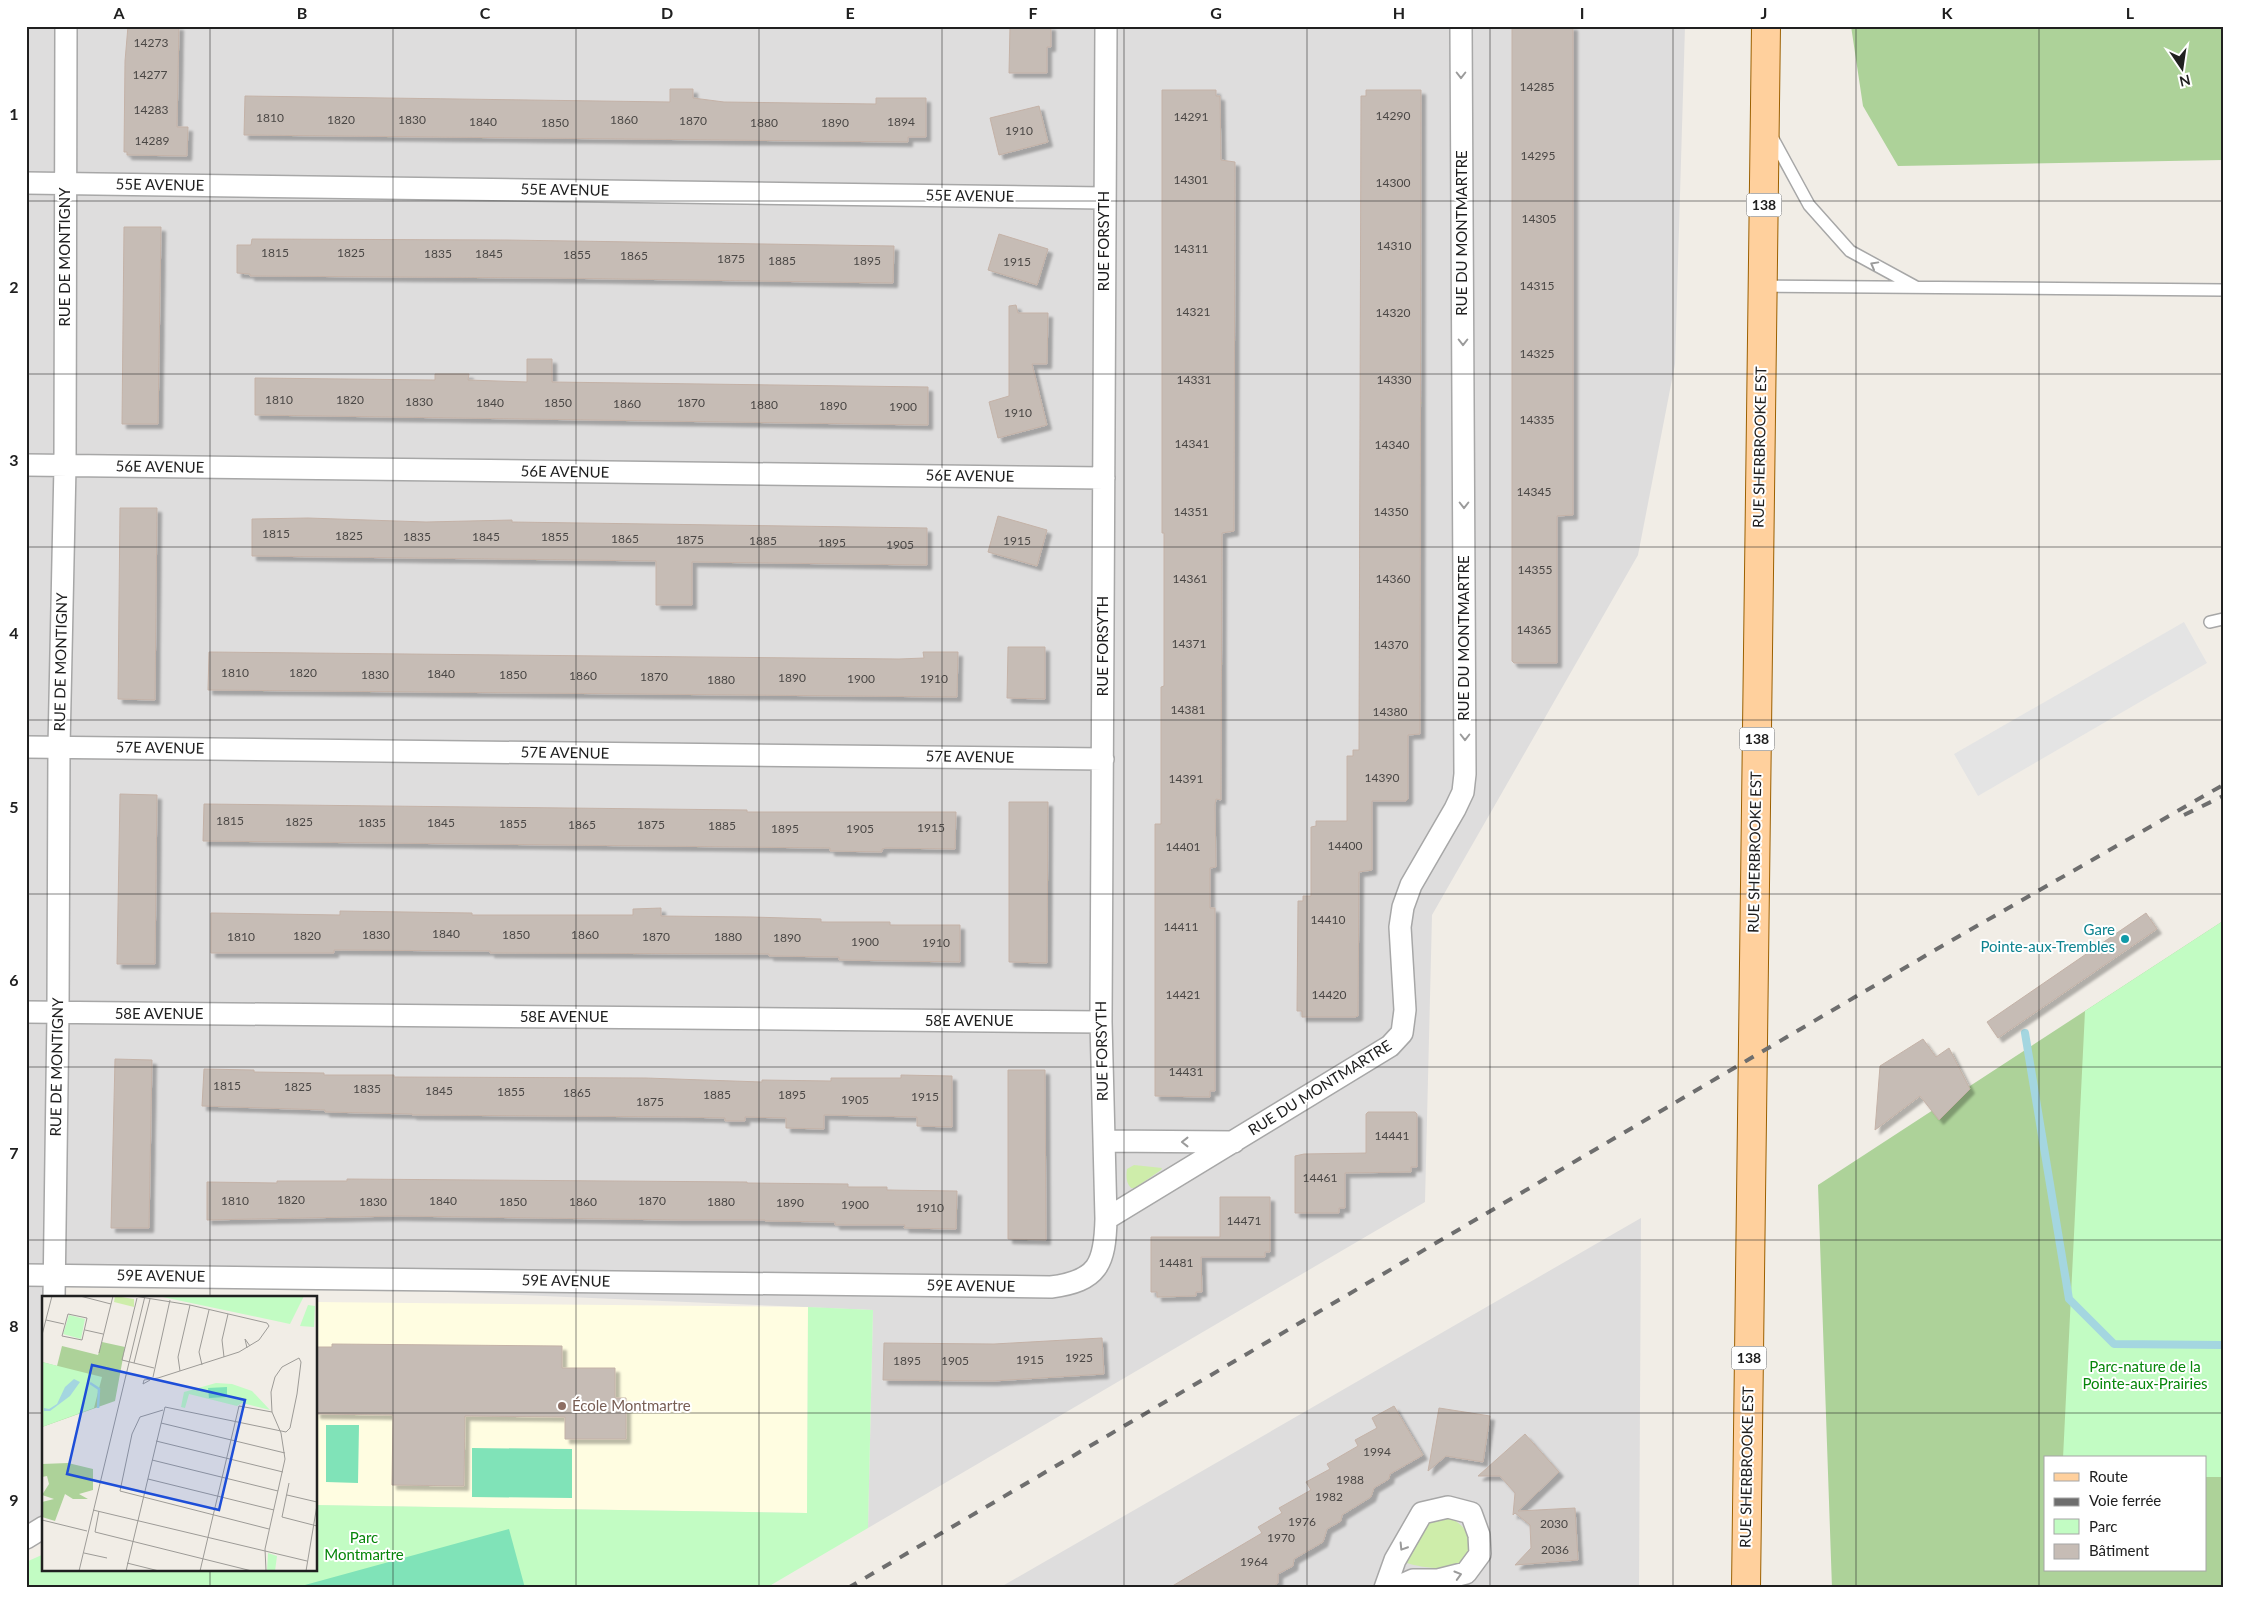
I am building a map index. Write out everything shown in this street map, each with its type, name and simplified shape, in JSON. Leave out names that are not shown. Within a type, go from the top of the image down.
[{"type":"main road","name":"RUE SHERBROOKE EST","points":[[1746,1588],[1766,26]]},
{"type":"street","name":"RUE DE MONTIGNY","points":[[54,1296],[59,747],[65,466],[66,26]]},
{"type":"street","name":"RUE FORSYTH","points":[[1098,1265],[1105,1242],[1106,1219],[1101,1022],[1104,478],[1103,198],[1106,26]]},
{"type":"street","name":"RUE DU MONTMARTRE","points":[[1106,1219],[1390,1046],[1402,1033],[1405,1010],[1400,927],[1403,907],[1411,885],[1463,792],[1465,754],[1461,26]]},
{"type":"street","name":"55E AVENUE","points":[[26,183],[1103,198]]},
{"type":"street","name":"56E AVENUE","points":[[26,465],[1104,478]]},
{"type":"street","name":"57E AVENUE","points":[[26,747],[1103,758]]},
{"type":"street","name":"58E AVENUE","points":[[26,1012],[1101,1022]]},
{"type":"street","name":"RUE DU MONTMARTRE","points":[[1104,1141],[1234,1142]]},
{"type":"street","name":"59E AVENUE","points":[[26,1275],[1050,1287],[1071,1284],[1086,1278],[1098,1265]]},
{"type":"street","points":[[1385,1588],[1395,1560],[1422,1513],[1448,1507],[1471,1513],[1479,1535],[1480,1554],[1466,1573],[1438,1580],[1413,1580],[1395,1588]]},
{"type":"street","points":[[26,1538],[42,1528]]},
{"type":"lane","points":[[1764,124],[1809,205],[1850,251],[1917,288]]},
{"type":"lane","points":[[1762,286],[2223,290]]},
{"type":"lane","points":[[2210,622],[2223,619]]},
{"type":"shaded area","points":[[26,26],[1685,26],[1675,364],[1638,555],[1432,915],[1425,1202],[868,1528],[873,1310],[54,1275],[45,1296],[42,1296],[42,1527],[26,1533]]},
{"type":"shaded area","points":[[2184,622],[2207,663],[1978,796],[1954,754]]},
{"type":"shaded area","points":[[1641,1218],[1639,1588],[999,1588]]},
{"type":"shaded area","name":"École Montmartre","points":[[318,1302],[808,1307],[807,1513],[318,1505]]},
{"type":"green space","points":[[1851,26],[2223,26],[2223,160],[1898,166],[1863,106]]},
{"type":"green space","points":[[2223,921],[2223,1588],[1832,1588],[1818,1185]]},
{"type":"green space","name":"Parc-nature de la Pointe-aux-Prairies","points":[[2223,921],[2223,1477],[2206,1477],[2206,1456],[2063,1456],[2085,1011]]},
{"type":"green space","points":[[1134,1165],[1162,1168],[1135,1188],[1131,1188],[1128,1184],[1127,1169]]},
{"type":"green space","name":"Parc Montmartre","points":[[808,1307],[873,1310],[868,1528],[766,1588],[26,1588],[26,1562],[42,1555],[42,1572],[318,1572],[318,1505],[807,1513]]},
{"type":"green space","points":[[326,1425],[359,1425],[358,1483],[326,1482]]},
{"type":"green space","points":[[472,1448],[572,1449],[572,1498],[472,1497]]},
{"type":"green space","points":[[1446,1517],[1461,1525],[1470,1539],[1471,1547],[1465,1561],[1457,1566],[1446,1568],[1425,1567],[1407,1563],[1406,1560],[1428,1522]]},
{"type":"green space","points":[[509,1529],[525,1588],[294,1588]]},
{"type":"building","points":[[128,26],[179,26],[177,127],[188,127],[187,156],[127,155],[127,152],[124,152],[125,61]]},
{"type":"building","points":[[1010,26],[1051,26],[1051,47],[1047,47],[1047,73],[1009,73]]},
{"type":"building","points":[[1512,26],[1573,26],[1573,515],[1557,516],[1557,663],[1514,663],[1512,661]]},
{"type":"building","points":[[670,89],[693,89],[693,98],[724,102],[876,104],[876,98],[926,98],[926,137],[908,137],[908,142],[244,135],[245,96],[670,102]]},
{"type":"building","points":[[1162,90],[1216,90],[1216,96],[1220,96],[1221,160],[1235,162],[1234,531],[1222,533],[1221,800],[1216,799],[1215,805],[1216,867],[1210,868],[1210,908],[1215,908],[1215,1091],[1210,1091],[1210,1097],[1155,1096],[1155,824],[1161,824],[1161,687],[1164,686]]},
{"type":"building","points":[[1366,90],[1421,90],[1420,734],[1408,735],[1408,799],[1406,801],[1372,801],[1372,870],[1359,872],[1358,1016],[1302,1017],[1302,1011],[1297,1011],[1298,901],[1303,901],[1303,896],[1311,896],[1311,827],[1316,826],[1316,821],[1347,821],[1347,756],[1353,756],[1353,750],[1359,750],[1361,96],[1366,96]]},
{"type":"building","points":[[1039,106],[1048,142],[999,155],[990,118]]},
{"type":"building","points":[[124,227],[161,227],[158,424],[122,424]]},
{"type":"building","points":[[999,234],[1048,249],[1037,285],[988,270]]},
{"type":"building","points":[[252,239],[506,240],[894,246],[893,283],[250,276],[250,274],[237,273],[237,245],[251,245]]},
{"type":"building","points":[[1016,305],[1018,313],[1048,313],[1047,364],[1032,364],[1047,425],[998,438],[989,402],[1009,396],[1009,306]]},
{"type":"building","points":[[527,359],[552,359],[552,382],[928,387],[928,425],[255,415],[255,378],[435,380],[435,374],[469,374],[468,380],[527,382]]},
{"type":"building","points":[[120,508],[157,508],[155,700],[118,699]]},
{"type":"building","points":[[998,516],[1047,530],[1037,566],[988,552]]},
{"type":"building","points":[[308,518],[426,522],[512,520],[512,522],[927,528],[927,565],[692,562],[692,605],[656,605],[656,561],[252,556],[252,519]]},
{"type":"building","points":[[1008,647],[1045,647],[1045,699],[1007,698]]},
{"type":"building","points":[[209,652],[899,659],[924,658],[923,652],[958,652],[957,697],[208,690]]},
{"type":"building","points":[[120,794],[157,795],[155,964],[117,964]]},
{"type":"building","points":[[1009,802],[1048,802],[1047,963],[1009,962]]},
{"type":"building","points":[[204,804],[747,810],[747,812],[956,812],[955,849],[886,848],[882,849],[882,852],[830,851],[830,848],[203,841]]},
{"type":"building","points":[[661,908],[661,916],[821,919],[821,922],[890,922],[890,925],[960,925],[960,962],[839,960],[839,957],[769,956],[769,954],[490,953],[490,951],[334,950],[334,953],[211,953],[211,913],[340,915],[340,911],[472,913],[472,915],[633,915],[633,909]]},
{"type":"building","points":[[2146,913],[2157,929],[1998,1038],[1987,1022]]},
{"type":"building","points":[[1923,1039],[1936,1057],[1949,1048],[1970,1089],[1939,1120],[1920,1096],[1875,1130],[1880,1066]]},
{"type":"building","points":[[115,1059],[152,1060],[149,1228],[111,1228]]},
{"type":"building","points":[[204,1069],[324,1073],[324,1075],[394,1075],[394,1077],[646,1078],[762,1082],[762,1080],[831,1081],[831,1078],[901,1078],[901,1075],[952,1076],[952,1127],[917,1126],[917,1117],[824,1115],[824,1129],[786,1128],[786,1118],[745,1117],[745,1121],[725,1121],[725,1118],[682,1117],[412,1115],[202,1106]]},
{"type":"building","points":[[1008,1070],[1045,1070],[1046,1240],[1008,1239]]},
{"type":"building","points":[[1368,1112],[1415,1112],[1417,1114],[1417,1167],[1411,1167],[1411,1172],[1345,1173],[1345,1208],[1339,1208],[1339,1213],[1295,1213],[1295,1156],[1304,1154],[1366,1153],[1366,1114]]},
{"type":"building","points":[[347,1179],[747,1182],[848,1184],[848,1187],[887,1187],[887,1190],[957,1191],[956,1229],[904,1228],[905,1225],[835,1225],[835,1222],[765,1220],[398,1216],[207,1220],[207,1182],[277,1183],[277,1181],[347,1181]]},
{"type":"building","points":[[1220,1197],[1270,1197],[1270,1252],[1265,1252],[1265,1257],[1201,1257],[1202,1292],[1196,1292],[1196,1296],[1157,1297],[1157,1292],[1151,1292],[1151,1237],[1220,1237]]},
{"type":"building","points":[[1102,1338],[1104,1374],[993,1381],[883,1380],[884,1343],[994,1344]]},
{"type":"building","points":[[332,1344],[562,1346],[562,1368],[615,1368],[615,1398],[626,1398],[626,1439],[565,1439],[565,1417],[465,1416],[464,1486],[392,1485],[393,1415],[318,1414],[318,1347],[332,1347]]},
{"type":"building","points":[[1394,1406],[1423,1455],[1390,1474],[1389,1479],[1374,1488],[1371,1497],[1342,1515],[1341,1521],[1327,1529],[1323,1542],[1294,1559],[1293,1566],[1278,1574],[1278,1583],[1271,1588],[1169,1588],[1262,1533],[1258,1527],[1282,1513],[1279,1508],[1311,1490],[1306,1482],[1330,1469],[1327,1464],[1358,1446],[1355,1440],[1377,1428],[1372,1418]]},
{"type":"building","points":[[1439,1408],[1490,1416],[1483,1462],[1446,1456],[1428,1471]]},
{"type":"building","points":[[1525,1434],[1559,1472],[1518,1511],[1575,1508],[1578,1560],[1515,1565],[1531,1548],[1530,1525],[1515,1513],[1513,1515],[1515,1493],[1500,1476],[1478,1476]]},
{"type":"waterway","points":[[2025,1033],[2069,1299],[2114,1344],[2222,1345]]},
{"type":"railway","points":[[848,1588],[1942,946],[2223,785]]},
{"type":"railway","points":[[2184,815],[2223,796]]},
{"type":"place","name":"Gare Pointe-aux-Trembles","points":[[2125,939]]},
{"type":"place","name":"École Montmartre","points":[[562,1406]]}]
